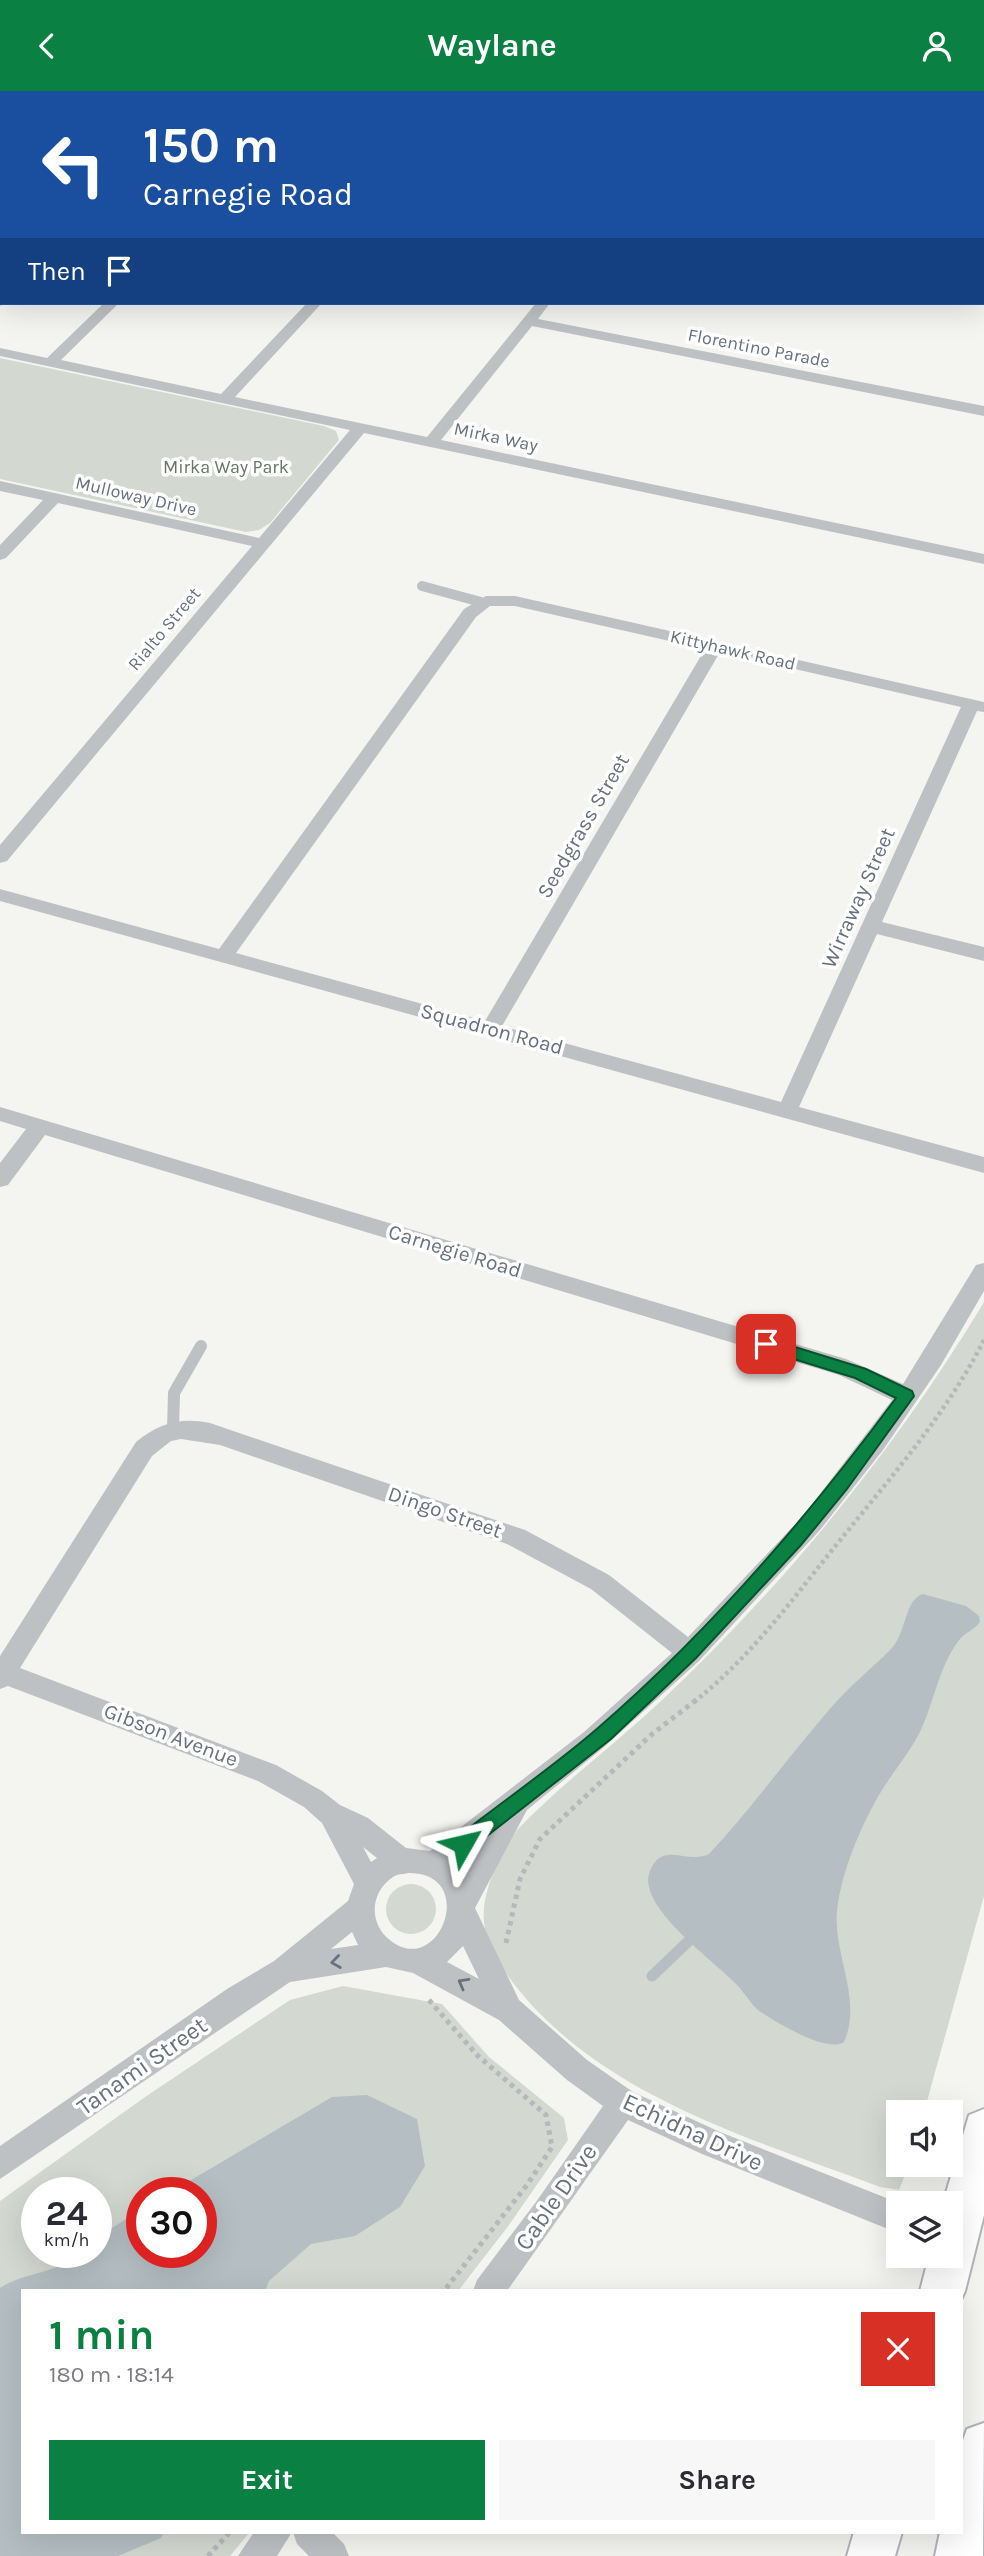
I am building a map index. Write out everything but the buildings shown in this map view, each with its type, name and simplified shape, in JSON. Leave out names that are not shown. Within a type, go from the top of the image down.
[{"type":"street","points":[[50,363],[111,305]]},
{"type":"street","points":[[225,399],[312,305]]},
{"type":"street","points":[[431,443],[541,305]]},
{"type":"street","name":"Florentino Parade","points":[[528,321],[984,411]]},
{"type":"street","name":"Mirka Way","points":[[0,352],[984,559]]},
{"type":"street","name":"Rialto Street","points":[[0,857],[360,428]]},
{"type":"street","name":"Mulloway Drive","points":[[0,486],[263,544]]},
{"type":"street","points":[[0,555],[54,498]]},
{"type":"street","name":"Kittyhawk Road","points":[[481,603],[492,600],[515,601],[978,705]]},
{"type":"street","points":[[224,956],[470,613],[481,603]]},
{"type":"street","name":"Seedgrass Street","points":[[491,1029],[715,646]]},
{"type":"street","name":"Wirraway Street","points":[[787,1111],[871,926],[978,705]]},
{"type":"street","name":"Squadron Road","points":[[0,895],[984,1165]]},
{"type":"street","points":[[871,926],[984,954]]},
{"type":"street","name":"Carnegie Road","points":[[0,1114],[846,1368],[906,1396]]},
{"type":"street","points":[[0,1179],[40,1126]]},
{"type":"street","points":[[433,1865],[604,1734],[690,1653],[802,1531],[906,1396],[984,1271]]},
{"type":"street","name":"Dingo Street","points":[[173,1430],[197,1429],[222,1436],[516,1537],[600,1582],[690,1653]]},
{"type":"street","points":[[1,1676],[134,1462],[153,1440],[173,1430]]},
{"type":"street","name":"Gibson Avenue","points":[[1,1676],[242,1762],[290,1785],[331,1814],[358,1827],[403,1862]]},
{"type":"street","points":[[463,1910],[458,1887],[447,1874],[433,1865],[403,1862],[389,1867],[364,1896],[366,1935],[401,1957],[432,1955],[447,1945],[457,1932],[463,1910],[519,1801]]},
{"type":"street","name":"Gibson Avenue","points":[[331,1814],[364,1896]]},
{"type":"street","name":"Tanami Street","points":[[0,2164],[237,1999],[284,1970],[364,1896]]},
{"type":"street","name":"Echidna Drive","points":[[463,1910],[509,2010]]},
{"type":"street","name":"Echidna Drive","points":[[401,1957],[459,1980],[509,2010],[577,2070],[622,2102],[701,2139],[886,2213]]},
{"type":"street","name":"Tanami Street","points":[[284,1970],[401,1957]]},
{"type":"street","name":"Cable Drive","points":[[490,2289],[547,2213],[622,2102]]},
{"type":"street","points":[[963,2205],[984,2130]]},
{"type":"street","points":[[942,2289],[947,2268]]},
{"type":"street","points":[[958,2556],[984,2446]]},
{"type":"street","points":[[255,2556],[274,2534]]},
{"type":"street","points":[[311,2534],[332,2556]]},
{"type":"street","points":[[872,2556],[878,2534]]},
{"type":"lane","name":"Kittyhawk Road","points":[[422,586],[481,603]]},
{"type":"lane","points":[[173,1430],[174,1393],[201,1346]]},
{"type":"path","points":[[485,1959],[501,1949],[509,1939],[520,1879],[540,1839],[651,1735],[710,1689],[757,1643],[896,1471],[965,1378],[984,1340]]},
{"type":"path","points":[[446,2289],[527,2185],[552,2147],[547,2115],[477,2055],[427,1998],[459,1980]]},
{"type":"path","points":[[208,2556],[227,2534]]},
{"type":"green space","name":"Mirka Way Park","points":[[0,358],[324,426],[336,431],[339,440],[270,523],[259,530],[246,532],[0,479]]},
{"type":"green space","points":[[984,1302],[984,1896],[927,2100],[886,2100],[886,2177],[904,2177],[899,2190],[880,2187],[730,2131],[680,2109],[587,2054],[546,2020],[506,1974],[487,1938],[484,1911],[493,1874],[517,1830],[660,1702],[751,1610],[836,1513],[914,1410]]},
{"type":"green space","points":[[411,1884],[429,1891],[436,1909],[429,1927],[411,1934],[393,1927],[386,1909],[393,1891]]},
{"type":"green space","points":[[343,1986],[442,2004],[489,2057],[564,2118],[568,2140],[509,2225],[460,2289],[21,2289],[21,2534],[248,2534],[230,2556],[0,2556],[0,2201],[21,2186],[21,2268],[112,2268],[112,2177],[33,2177],[145,2097],[290,2000]]},
{"type":"shaded area","points":[[923,1594],[966,1606],[979,1616],[980,1622],[962,1637],[953,1649],[920,1732],[879,1795],[852,1851],[837,1911],[839,1944],[849,1993],[849,2026],[844,2042],[826,2044],[788,2028],[755,2007],[737,1985],[665,1916],[654,1900],[649,1885],[650,1871],[661,1857],[701,1857],[709,1854],[836,1702],[896,1643],[912,1603]]},
{"type":"shaded area","points":[[367,2095],[417,2119],[425,2166],[400,2207],[355,2236],[311,2244],[269,2281],[266,2289],[21,2289],[21,2534],[163,2534],[161,2538],[118,2556],[0,2556],[0,2288],[21,2278],[56,2268],[112,2268],[112,2228],[126,2219],[126,2268],[217,2268],[217,2177],[196,2177],[332,2097]]},
{"type":"waterway","points":[[652,1976],[697,1933]]},
{"type":"route","points":[[463,1844],[604,1734],[690,1653],[794,1540],[841,1484],[906,1396],[860,1373],[766,1344]]}]
